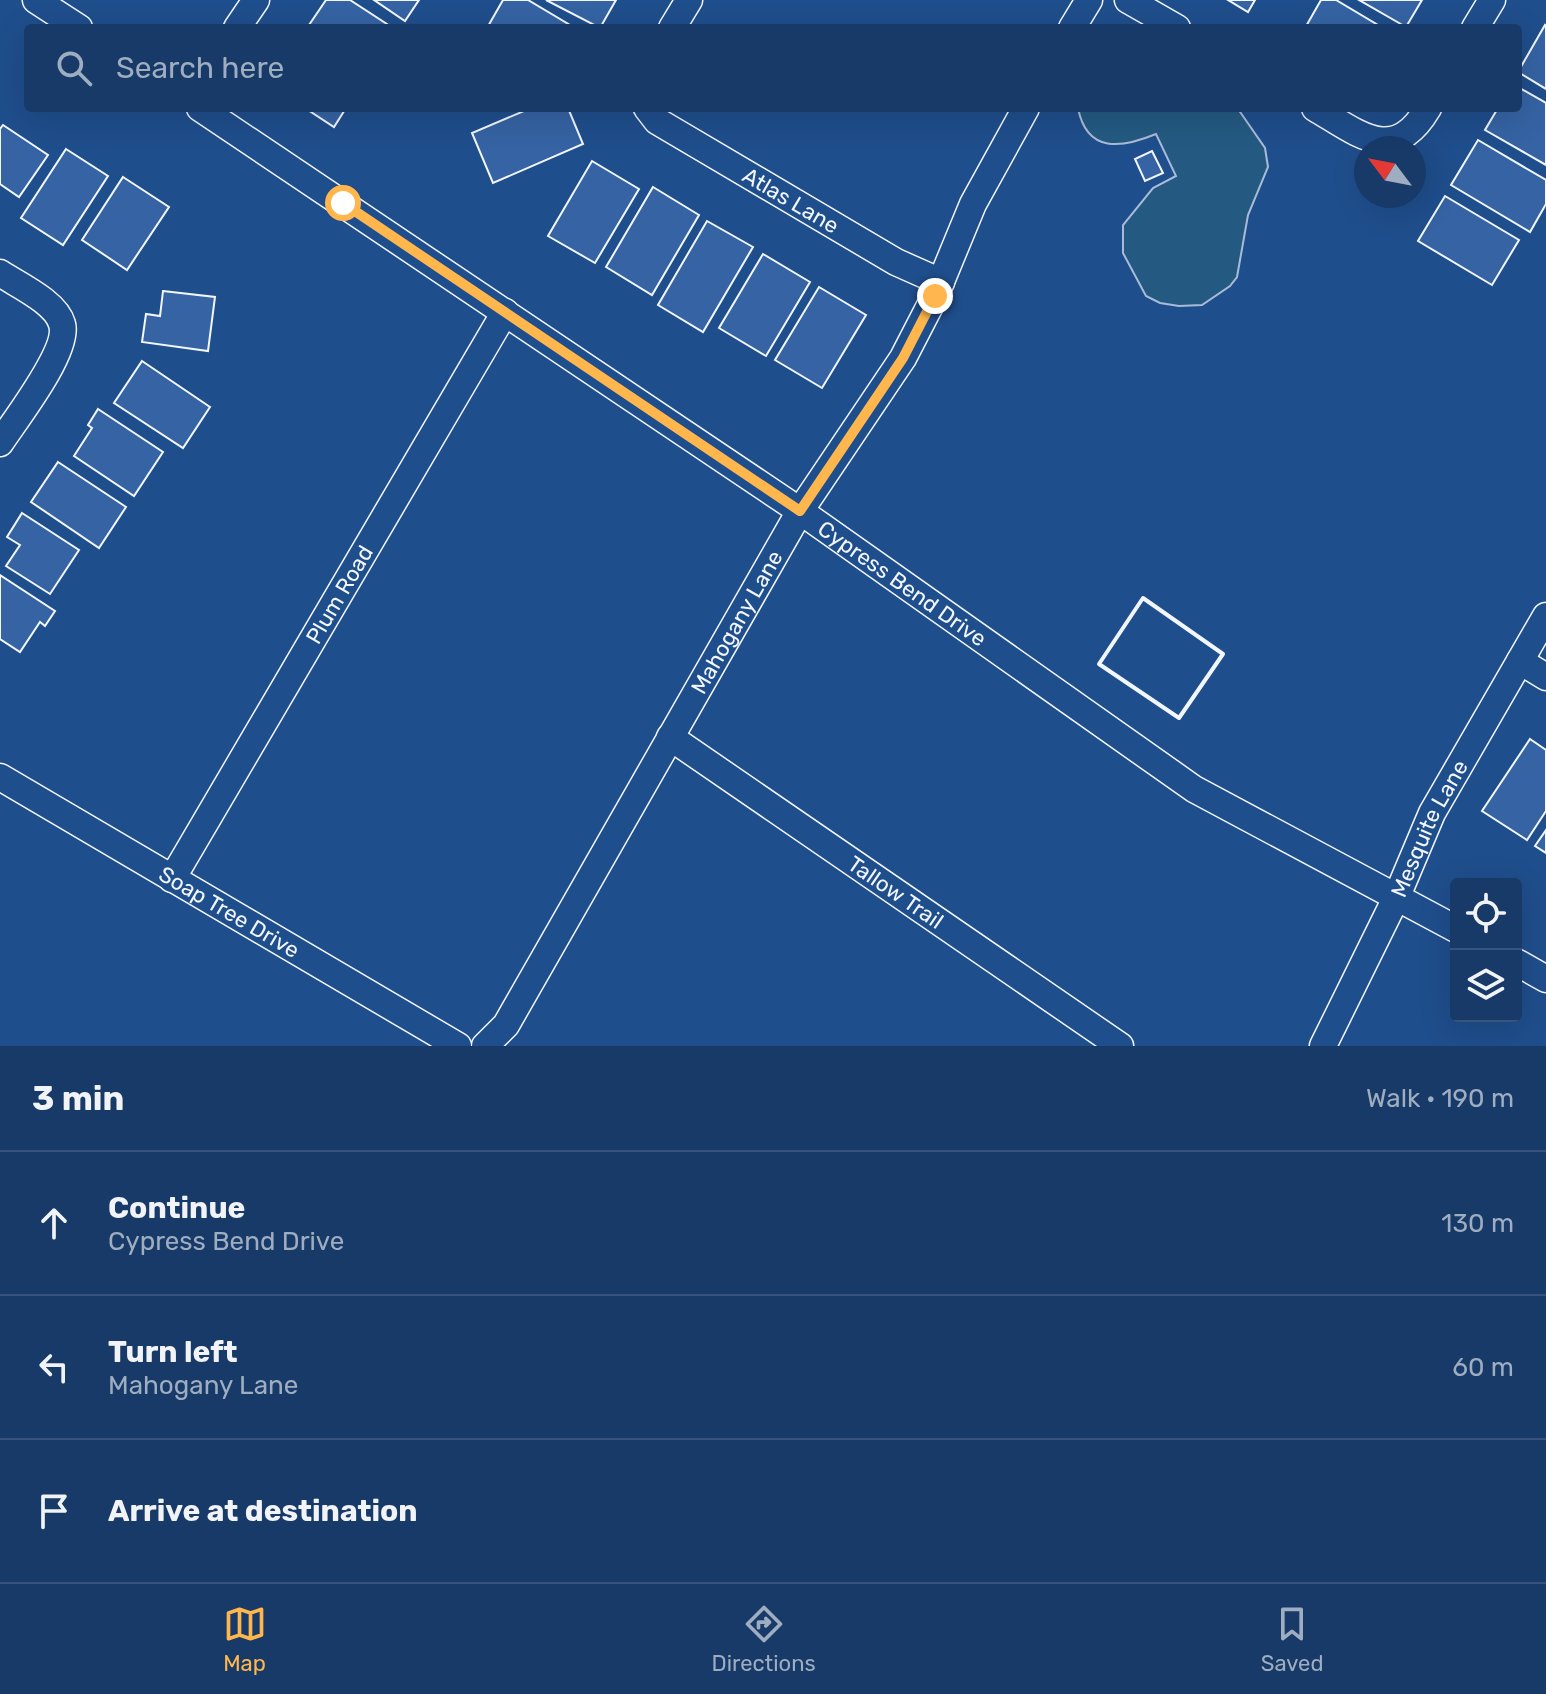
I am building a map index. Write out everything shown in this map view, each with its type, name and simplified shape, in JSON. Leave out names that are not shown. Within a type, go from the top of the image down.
[{"type":"street","points":[[36,0],[73,24]]},
{"type":"street","points":[[240,24],[256,0]]},
{"type":"street","points":[[674,24],[689,0]]},
{"type":"street","points":[[1074,24],[1089,0]]},
{"type":"street","points":[[1128,0],[1170,24]]},
{"type":"street","points":[[1477,24],[1492,0]]},
{"type":"street","name":"Cypress Bend Drive","points":[[206,112],[800,511],[1194,789],[1450,926]]},
{"type":"street","name":"Atlas Lane","points":[[650,112],[657,121],[723,161],[896,262],[941,282]]},
{"type":"street","name":"Mahogany Lane","points":[[485,1046],[506,1025],[800,511],[903,358],[941,282],[973,204],[1024,112]]},
{"type":"street","points":[[1322,112],[1364,136],[1383,142],[1400,139],[1412,131],[1425,112]]},
{"type":"street","points":[[0,273],[55,311],[63,324],[62,339],[50,367],[0,443]]},
{"type":"street","name":"Plum Road","points":[[172,879],[505,312]]},
{"type":"street","name":"Mesquite Lane","points":[[1323,1046],[1397,896],[1432,813],[1546,616]]},
{"type":"street","points":[[1520,661],[1546,677]]},
{"type":"street","name":"Tallow Trail","points":[[670,737],[1120,1046]]},
{"type":"street","name":"Soap Tree Drive","points":[[0,777],[458,1046]]},
{"type":"street","points":[[1522,965],[1546,979]]},
{"type":"shaded area","points":[[1079,112],[1240,112],[1265,148],[1268,167],[1248,215],[1237,277],[1230,286],[1202,305],[1160,303],[1146,296],[1123,253],[1123,225],[1153,188],[1176,176],[1156,134],[1131,142],[1108,144],[1089,133]]},
{"type":"building","points":[[326,0],[350,0],[387,24],[310,24]]},
{"type":"building","points":[[374,0],[419,0],[405,21]]},
{"type":"building","points":[[503,0],[528,0],[568,24],[489,24]]},
{"type":"building","points":[[546,0],[616,0],[602,24],[592,24]]},
{"type":"building","points":[[1228,0],[1255,0],[1248,12]]},
{"type":"building","points":[[1321,0],[1336,0],[1376,24],[1307,24]]},
{"type":"building","points":[[1359,0],[1422,0],[1408,24],[1401,24]]},
{"type":"building","points":[[1545,25],[1546,89],[1522,74],[1522,65]]},
{"type":"building","points":[[1522,89],[1546,103],[1546,165],[1485,130],[1496,112],[1522,112]]},
{"type":"building","points":[[311,112],[343,112],[334,127]]},
{"type":"building","points":[[522,112],[570,112],[583,144],[493,183],[472,133]]},
{"type":"building","points":[[3,125],[48,155],[19,197],[0,184],[0,129]]},
{"type":"building","points":[[1478,140],[1546,180],[1546,204],[1530,232],[1451,185]]},
{"type":"building","points":[[66,149],[108,176],[63,245],[21,218]]},
{"type":"building","points":[[1152,151],[1163,173],[1145,181],[1135,159]]},
{"type":"building","points":[[592,161],[639,189],[595,263],[548,236]]},
{"type":"building","points":[[123,177],[169,207],[127,270],[82,240]]},
{"type":"building","points":[[653,187],[699,215],[652,295],[606,267]]},
{"type":"building","points":[[1445,196],[1519,240],[1492,285],[1418,241]]},
{"type":"building","points":[[707,221],[753,247],[703,332],[658,305]]},
{"type":"building","points":[[763,254],[810,282],[766,356],[719,328]]},
{"type":"building","points":[[819,287],[866,315],[822,388],[775,360]]},
{"type":"building","points":[[163,291],[215,297],[208,351],[142,342],[146,314],[160,316]]},
{"type":"building","points":[[142,361],[210,407],[183,448],[114,403]]},
{"type":"building","points":[[98,409],[163,452],[134,496],[74,456],[92,428],[88,425]]},
{"type":"building","points":[[58,462],[126,507],[99,548],[31,502]]},
{"type":"building","points":[[22,513],[79,550],[50,594],[6,566],[20,545],[7,537]]},
{"type":"building","points":[[0,575],[55,611],[45,626],[40,622],[20,652],[0,639]]},
{"type":"building","points":[[1530,739],[1546,750],[1546,811],[1527,840],[1482,811]]},
{"type":"building","points":[[1546,830],[1546,853],[1535,846]]},
{"type":"wall","points":[[1143,598],[1223,654],[1179,718],[1099,664],[1143,598]]},
{"type":"route","points":[[343,203],[800,511],[903,358],[935,296]]}]
